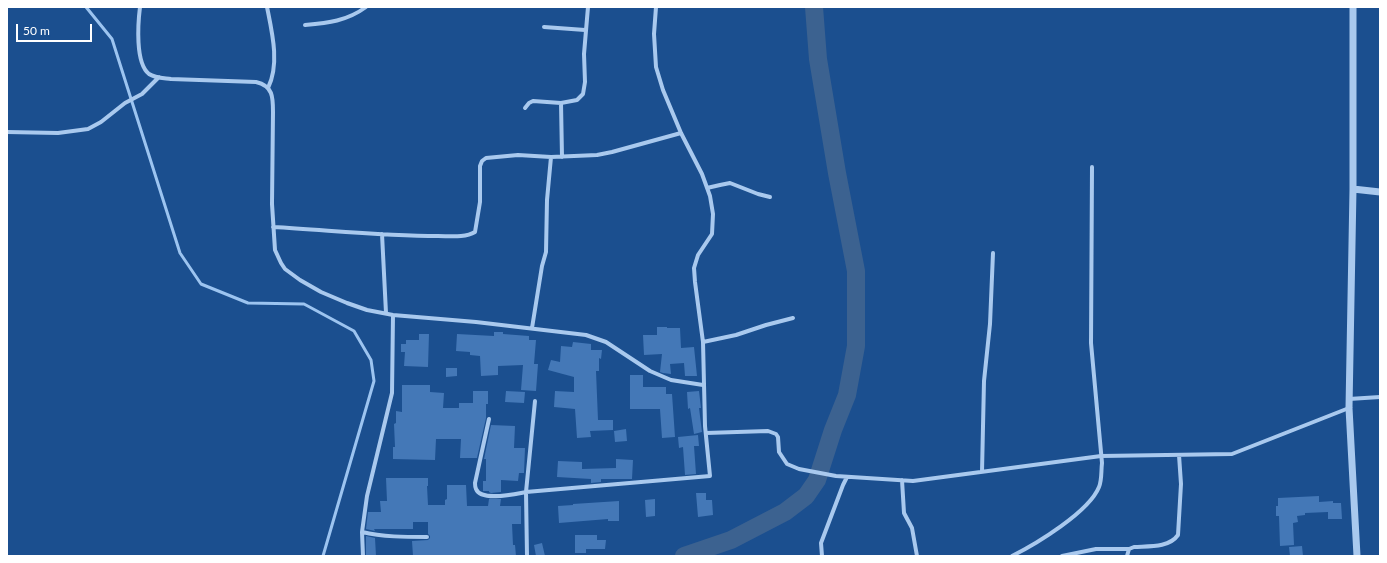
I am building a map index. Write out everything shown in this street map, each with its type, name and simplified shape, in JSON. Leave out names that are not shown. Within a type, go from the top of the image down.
[{"type":"street","points":[[140,7],[139,45],[144,68],[148,73],[159,77],[256,82],[264,84],[271,93],[273,103],[272,204],[275,250],[281,263],[291,274],[321,292],[367,310],[393,315],[418,316],[586,335],[606,342],[650,371],[671,380],[703,385]]},
{"type":"street","points":[[267,7],[274,50],[272,77],[268,88]]},
{"type":"street","points":[[305,25],[333,23],[359,12],[366,7]]},
{"type":"street","points":[[525,108],[533,101],[561,103],[577,100],[583,94],[585,82],[585,30],[588,7]]},
{"type":"street","points":[[489,419],[476,478],[476,489],[479,493],[498,497],[526,492],[710,476],[703,385],[703,342],[694,282],[694,268],[698,255],[712,234],[713,214],[702,174],[681,134],[663,90],[656,67],[654,34],[656,7]]},
{"type":"street","points":[[1353,7],[1353,188],[1349,408],[1357,556]]},
{"type":"street","points":[[544,27],[585,30]]},
{"type":"street","points":[[7,132],[58,133],[88,129],[101,122],[125,103],[142,94],[159,77]]},
{"type":"street","points":[[561,103],[562,157]]},
{"type":"street","points":[[273,227],[422,236],[471,234],[475,232],[478,215],[480,202],[480,169],[481,163],[484,159],[490,157],[518,155],[551,157],[583,156],[612,152],[681,134]]},
{"type":"street","points":[[532,328],[542,266],[546,252],[546,207],[551,157]]},
{"type":"street","points":[[1012,556],[1074,518],[1099,488],[1101,456],[1091,343],[1092,167]]},
{"type":"street","points":[[707,188],[730,183],[770,197]]},
{"type":"street","points":[[1353,188],[1380,192]]},
{"type":"street","points":[[382,234],[386,313]]},
{"type":"street","points":[[982,472],[984,381],[990,324],[993,253]]},
{"type":"street","points":[[363,556],[362,532],[367,496],[392,393],[393,315]]},
{"type":"street","points":[[703,342],[736,335],[793,318]]},
{"type":"street","points":[[1349,399],[1380,397]]},
{"type":"street","points":[[526,556],[526,492],[535,401]]},
{"type":"street","points":[[706,433],[768,431],[776,434],[778,437],[779,452],[786,464],[799,469],[836,476],[913,481],[1101,456],[1232,454],[1349,408]]},
{"type":"street","points":[[1062,556],[1096,549],[1129,549],[1134,547],[1163,545],[1172,542],[1178,535],[1181,484],[1179,455]]},
{"type":"street","points":[[822,556],[821,543],[847,477]]},
{"type":"street","points":[[902,480],[904,513],[912,528],[917,556]]},
{"type":"street","points":[[362,532],[372,535],[393,537],[427,537]]},
{"type":"street","points":[[1127,556],[1129,549]]},
{"type":"building","points":[[657,327],[680,328],[681,348],[694,347],[697,376],[685,376],[684,363],[670,364],[671,374],[660,372],[662,354],[644,355],[643,335],[657,335]]},
{"type":"building","points":[[494,332],[529,336],[529,340],[536,340],[534,364],[538,364],[536,391],[521,390],[523,365],[498,366],[498,375],[481,376],[480,356],[470,355],[470,352],[456,351],[457,334],[494,336]]},
{"type":"building","points":[[419,334],[429,334],[428,367],[404,366],[405,352],[401,352],[401,344],[406,344],[406,340],[419,340]]},
{"type":"building","points":[[573,342],[591,344],[591,350],[602,350],[601,359],[599,358],[599,371],[596,371],[598,420],[613,420],[613,430],[590,431],[591,437],[577,438],[575,409],[554,407],[555,391],[574,392],[574,377],[548,370],[551,360],[560,362],[561,346],[572,347]]},
{"type":"building","points":[[446,368],[457,368],[457,376],[446,377]]},
{"type":"building","points":[[630,375],[643,375],[643,387],[666,387],[666,394],[672,394],[675,437],[662,438],[660,409],[630,409]]},
{"type":"building","points":[[402,385],[430,385],[430,392],[444,393],[443,408],[459,408],[459,403],[473,403],[473,391],[488,391],[486,418],[477,458],[460,458],[461,439],[436,439],[435,460],[393,459],[393,447],[395,447],[394,424],[396,423],[396,411],[402,412]]},
{"type":"building","points":[[506,391],[525,392],[524,403],[505,402]]},
{"type":"building","points":[[699,391],[701,408],[699,408],[702,432],[694,434],[690,408],[688,409],[687,392]]},
{"type":"building","points":[[491,425],[515,426],[514,448],[525,448],[524,473],[519,473],[518,481],[501,480],[501,492],[491,493],[489,491],[483,491],[483,481],[486,481],[486,459],[484,459]]},
{"type":"building","points":[[626,429],[627,441],[615,442],[614,431]]},
{"type":"building","points":[[698,435],[699,446],[694,446],[696,474],[685,475],[683,447],[679,448],[678,437]]},
{"type":"building","points":[[616,459],[633,460],[632,479],[601,479],[601,482],[591,483],[591,479],[557,477],[558,461],[582,462],[582,469],[616,468]]},
{"type":"building","points":[[386,478],[428,478],[428,505],[445,505],[445,500],[447,499],[447,485],[466,485],[467,506],[488,506],[489,499],[501,499],[500,506],[521,506],[521,524],[512,524],[513,545],[515,545],[516,556],[413,556],[412,541],[428,540],[430,538],[428,534],[428,522],[413,522],[413,529],[374,529],[375,531],[366,529],[368,512],[381,512],[380,501],[387,501]]},
{"type":"building","points":[[696,493],[706,493],[706,500],[712,500],[713,515],[698,517]]},
{"type":"building","points":[[1319,496],[1319,502],[1333,501],[1333,503],[1341,503],[1342,519],[1328,519],[1328,512],[1305,513],[1305,515],[1297,516],[1298,522],[1293,523],[1294,545],[1280,546],[1279,516],[1276,516],[1278,498]]},
{"type":"building","points":[[655,499],[655,516],[646,517],[645,500]]},
{"type":"building","points":[[619,501],[619,521],[608,521],[608,519],[559,523],[558,506]]},
{"type":"building","points":[[575,535],[597,535],[597,540],[606,540],[605,549],[586,549],[586,553],[575,553]]},
{"type":"building","points":[[366,536],[375,538],[376,556],[366,556]]},
{"type":"building","points":[[542,543],[545,556],[536,556],[534,545]]},
{"type":"building","points":[[1302,546],[1303,556],[1290,556],[1289,547]]},
{"type":"waterway","points":[[86,7],[112,39],[180,253],[201,284],[248,303],[304,304],[354,331],[371,360],[374,381],[323,556]]},
{"type":"waterway","points":[[684,556],[731,540],[785,512],[806,496],[817,480],[833,430],[847,395],[856,346],[856,271],[837,173],[818,59],[814,7]]}]
